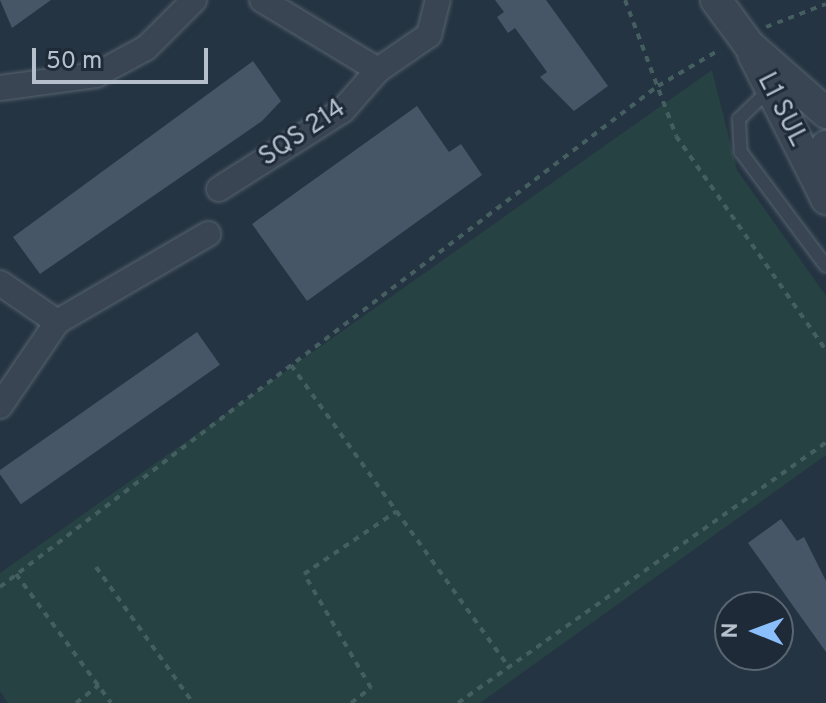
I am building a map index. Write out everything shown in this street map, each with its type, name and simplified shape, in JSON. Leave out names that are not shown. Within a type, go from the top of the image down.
[{"type":"street","points":[[0,88],[96,75],[146,48],[194,0]]},
{"type":"street","points":[[262,0],[378,70]]},
{"type":"street","name":"SQS 214","points":[[219,189],[343,110],[378,70],[429,35],[438,0]]},
{"type":"street","name":"L1 SUL","points":[[716,0],[746,41],[820,187]]},
{"type":"street","name":"L1 SUL","points":[[746,41],[826,113]]},
{"type":"street","points":[[820,187],[826,146]]},
{"type":"street","points":[[0,406],[57,322],[208,234]]},
{"type":"street","points":[[0,283],[57,322]]},
{"type":"lane","points":[[769,90],[739,119],[741,152],[826,266]]},
{"type":"path","points":[[625,0],[676,136],[826,350]]},
{"type":"path","points":[[0,587],[658,86],[826,4]]},
{"type":"path","points":[[291,365],[509,667]]},
{"type":"path","points":[[458,703],[826,442]]},
{"type":"path","points":[[351,703],[371,688],[304,574],[397,511]]},
{"type":"path","points":[[96,567],[193,703]]},
{"type":"path","points":[[16,574],[111,703]]},
{"type":"path","points":[[76,703],[99,685]]},
{"type":"green space","points":[[712,70],[737,170],[826,296],[826,455],[480,703],[8,703],[0,691],[0,573]]},
{"type":"building","points":[[0,0],[51,0],[12,28]]},
{"type":"building","points":[[495,0],[546,0],[608,86],[574,111],[540,77],[547,72],[515,28],[508,33],[497,17],[504,12]]},
{"type":"building","points":[[253,61],[281,101],[262,121],[40,274],[13,237]]},
{"type":"building","points":[[417,106],[449,152],[461,144],[482,175],[307,301],[252,224]]},
{"type":"building","points":[[197,332],[220,365],[21,504],[0,470]]},
{"type":"building","points":[[781,519],[797,541],[804,537],[826,581],[826,652],[794,607],[794,591],[782,591],[748,543]]}]
